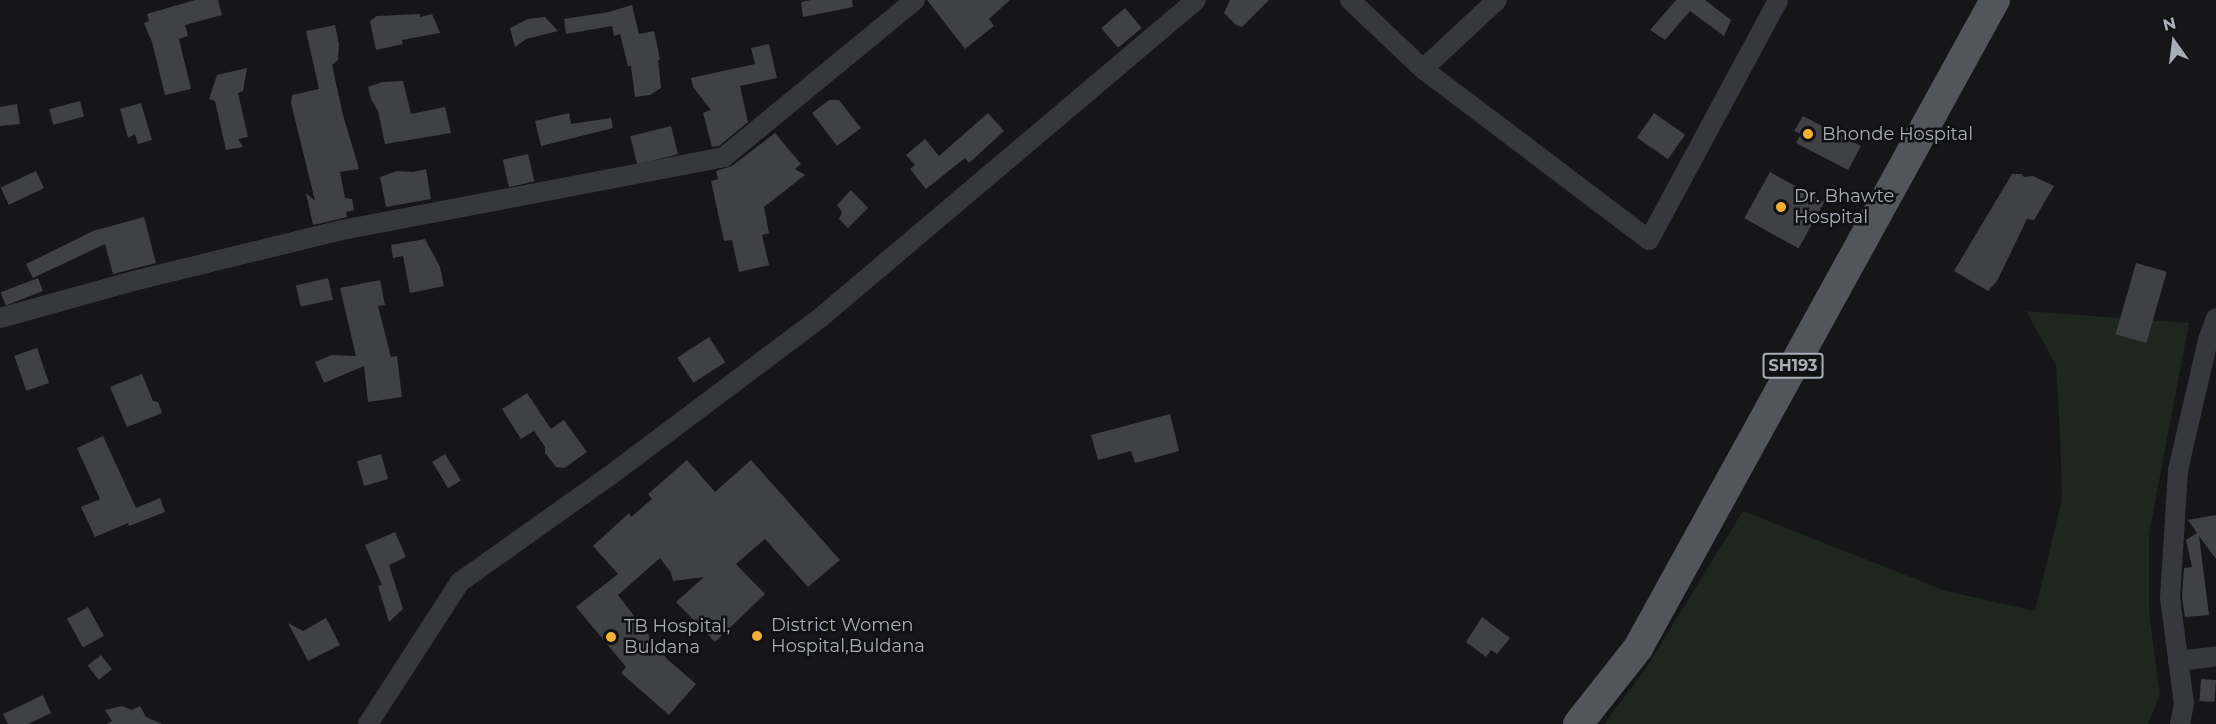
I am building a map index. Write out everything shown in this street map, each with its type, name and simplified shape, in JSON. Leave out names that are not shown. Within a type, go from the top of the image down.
[{"type":"main road","name":"SH193","points":[[1578,724],[1638,648],[1985,8]]},
{"type":"street","points":[[0,318],[133,281],[342,230],[724,157],[915,0]]},
{"type":"street","points":[[368,724],[460,582],[608,477],[820,318],[1196,0]]},
{"type":"street","points":[[1350,0],[1423,69],[1649,240],[1778,0]]},
{"type":"street","points":[[1423,69],[1497,0]]},
{"type":"street","points":[[2180,724],[2184,704],[2170,598],[2178,470],[2208,339],[2216,318]]},
{"type":"street","points":[[2178,661],[2216,656]]},
{"type":"shaded area","points":[[2026,311],[2189,323],[2149,534],[2149,612],[2160,695],[2148,724],[1604,724],[1644,671],[1743,511],[1946,591],[2035,611],[2062,499],[2056,365]]},
{"type":"building","points":[[195,0],[218,0],[222,15],[185,25],[188,36],[179,39],[191,89],[165,95],[152,42],[144,23],[149,21],[147,14]]},
{"type":"building","points":[[852,0],[853,7],[803,17],[801,2]]},
{"type":"building","points":[[927,0],[1010,0],[989,19],[994,26],[965,49]]},
{"type":"building","points":[[1230,0],[1269,0],[1242,27],[1236,25],[1224,13]]},
{"type":"building","points":[[1676,0],[1705,0],[1731,20],[1724,36],[1690,11],[1665,40],[1650,30]]},
{"type":"building","points":[[632,5],[639,34],[654,31],[660,59],[658,60],[661,88],[650,95],[635,97],[631,66],[628,66],[620,34],[614,36],[612,26],[566,34],[564,19],[609,12]]},
{"type":"building","points":[[1125,8],[1142,28],[1118,48],[1101,28]]},
{"type":"building","points":[[420,14],[420,17],[432,14],[440,33],[402,40],[403,44],[376,50],[370,21],[377,16]]},
{"type":"building","points":[[545,17],[558,31],[526,39],[515,47],[510,28],[528,19]]},
{"type":"building","points":[[335,25],[339,44],[338,60],[332,65],[343,115],[359,169],[340,172],[345,198],[352,199],[354,210],[346,212],[347,217],[313,225],[306,193],[315,201],[291,103],[292,95],[319,89],[306,31]]},
{"type":"building","points":[[769,44],[777,78],[740,86],[748,122],[719,146],[712,147],[703,113],[711,110],[693,87],[691,78],[755,64],[751,48]]},
{"type":"building","points":[[247,68],[243,91],[238,93],[248,137],[238,139],[243,147],[226,150],[215,101],[209,99],[217,75]]},
{"type":"building","points":[[403,81],[411,114],[445,107],[451,133],[385,144],[378,111],[371,99],[368,87],[382,82]]},
{"type":"building","points":[[829,100],[839,100],[861,128],[837,146],[812,113]]},
{"type":"building","points":[[80,101],[84,116],[53,125],[49,109]]},
{"type":"building","points":[[141,103],[152,140],[138,144],[135,134],[128,138],[120,109]]},
{"type":"building","points":[[17,104],[20,124],[0,126],[0,107]]},
{"type":"building","points":[[569,113],[571,124],[611,118],[613,128],[541,146],[535,121]]},
{"type":"building","points":[[988,113],[1004,131],[969,163],[965,158],[926,189],[910,169],[915,165],[906,155],[925,139],[939,156]]},
{"type":"building","points":[[1654,113],[1685,135],[1668,159],[1637,138]]},
{"type":"building","points":[[1803,116],[1861,146],[1848,170],[1796,143],[1801,134],[1794,131]]},
{"type":"building","points":[[671,126],[678,154],[637,164],[630,136]]},
{"type":"building","points":[[775,133],[801,164],[795,169],[805,175],[764,207],[769,233],[762,235],[769,265],[739,272],[732,240],[724,241],[711,181],[718,179],[716,171],[732,166]]},
{"type":"building","points":[[528,154],[534,181],[509,187],[503,160]]},
{"type":"building","points":[[426,169],[431,199],[386,207],[380,177],[397,171],[413,172]]},
{"type":"building","points":[[36,171],[44,188],[9,205],[1,187]]},
{"type":"building","points":[[1770,172],[1824,202],[1799,248],[1744,218]]},
{"type":"building","points":[[2012,174],[2021,174],[2024,177],[2033,176],[2054,186],[2034,220],[2027,219],[1997,281],[1988,291],[1954,271]]},
{"type":"building","points":[[851,190],[868,208],[848,228],[839,219],[842,212],[837,205]]},
{"type":"building","points":[[144,217],[156,263],[113,274],[105,244],[33,278],[26,264],[93,231]]},
{"type":"building","points":[[425,239],[440,267],[444,286],[410,293],[403,256],[393,258],[391,245]]},
{"type":"building","points":[[2136,263],[2167,272],[2146,343],[2116,334]]},
{"type":"building","points":[[38,278],[43,291],[6,305],[1,292]]},
{"type":"building","points":[[328,278],[333,299],[301,307],[296,285]]},
{"type":"building","points":[[380,280],[385,305],[378,306],[391,357],[397,356],[402,397],[368,402],[364,366],[324,383],[315,362],[332,355],[356,356],[340,288]]},
{"type":"building","points":[[709,337],[725,362],[693,383],[677,358]]},
{"type":"building","points":[[37,348],[49,383],[26,391],[14,356]]},
{"type":"building","points":[[142,374],[153,401],[158,402],[162,413],[127,427],[110,387]]},
{"type":"building","points":[[527,393],[551,429],[564,420],[587,452],[564,468],[556,467],[545,453],[545,447],[534,431],[521,439],[502,409]]},
{"type":"building","points":[[1170,414],[1179,451],[1135,463],[1131,451],[1098,460],[1091,435]]},
{"type":"building","points":[[103,436],[136,508],[160,498],[165,512],[129,526],[128,523],[95,537],[81,507],[100,499],[77,448]]},
{"type":"building","points":[[381,454],[388,479],[364,486],[357,461]]},
{"type":"building","points":[[445,454],[461,481],[448,488],[432,462]]},
{"type":"building","points":[[687,460],[715,492],[751,460],[840,560],[808,587],[765,539],[736,564],[765,594],[715,642],[676,602],[704,577],[673,581],[671,573],[660,558],[618,595],[667,659],[696,684],[669,715],[621,673],[626,667],[576,607],[618,574],[593,546],[629,513],[631,517],[652,499],[648,494]]},
{"type":"building","points":[[2216,515],[2216,559],[2199,536],[2209,615],[2185,617],[2182,598],[2184,568],[2192,567],[2186,540],[2197,533],[2188,520]]},
{"type":"building","points":[[395,532],[406,557],[389,565],[403,609],[389,622],[378,586],[382,585],[365,545]]},
{"type":"building","points":[[88,607],[104,636],[83,647],[67,619]]},
{"type":"building","points":[[1482,617],[1510,638],[1497,654],[1491,650],[1486,657],[1466,642]]},
{"type":"building","points":[[326,618],[340,645],[308,661],[288,623],[303,631]]},
{"type":"building","points":[[101,655],[112,669],[99,680],[88,665]]},
{"type":"building","points":[[2201,679],[2216,680],[2214,702],[2199,701]]},
{"type":"building","points":[[43,695],[51,713],[28,724],[8,724],[3,714]]},
{"type":"building","points":[[122,706],[132,710],[140,706],[146,717],[162,724],[106,724],[112,721],[105,710]]},
{"type":"place","name":"Bhonde Hospital","points":[[1808,134]]},
{"type":"place","name":"Dr. Bhawte Hospital","points":[[1781,207]]},
{"type":"place","name":"District Women Hospital,Buldana","points":[[757,636]]},
{"type":"place","name":"TB Hospital, Buldana","points":[[611,637]]}]
